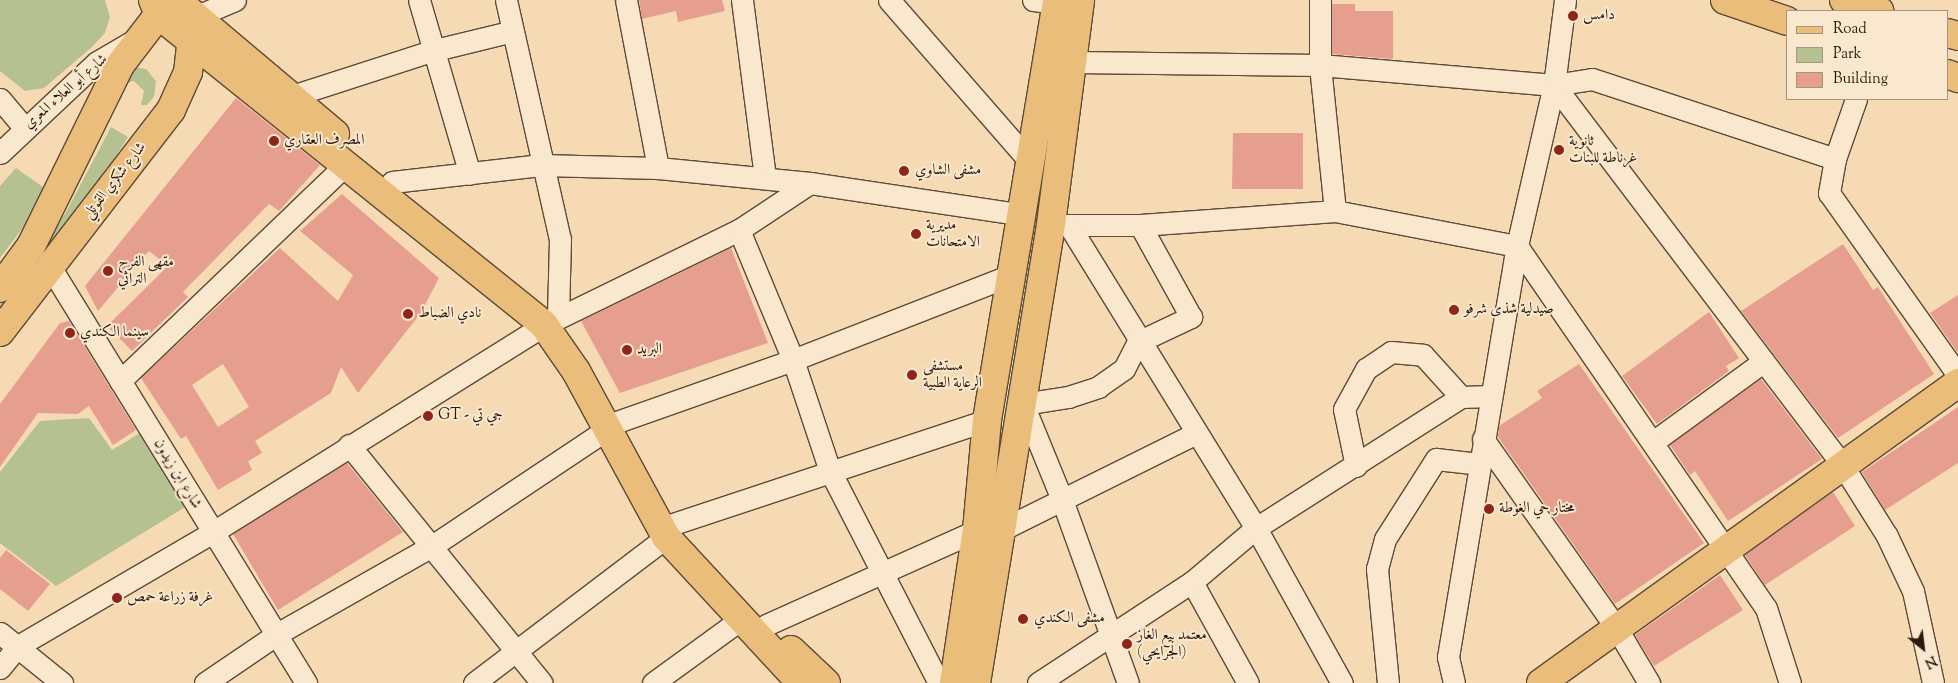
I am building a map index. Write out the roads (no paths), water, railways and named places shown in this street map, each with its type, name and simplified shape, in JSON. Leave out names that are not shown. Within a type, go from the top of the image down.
[{"type":"main road","points":[[1726,0],[1786,20]]},
{"type":"main road","points":[[976,683],[989,530],[987,420],[1024,215],[1057,1]]},
{"type":"main road","points":[[954,683],[989,530],[1023,404],[1060,225],[1074,62],[1057,1]]},
{"type":"main road","points":[[0,288],[31,246],[120,65],[138,38],[174,12]]},
{"type":"main road","points":[[174,12],[292,96],[551,321],[669,531],[753,622],[801,683]]},
{"type":"main road","points":[[174,12],[345,165],[551,321]]},
{"type":"main road","name":"شارع شكري القوتلي","points":[[0,332],[49,265],[171,110],[188,72],[174,12]]},
{"type":"main road","points":[[138,38],[168,43],[182,55],[188,72]]},
{"type":"main road","points":[[1541,683],[1958,383]]},
{"type":"main road","points":[[753,622],[826,683]]},
{"type":"street","points":[[174,12],[235,0]]},
{"type":"street","points":[[419,0],[431,52],[470,174]]},
{"type":"street","points":[[506,0],[541,166],[560,239],[551,321]]},
{"type":"street","points":[[626,0],[658,168]]},
{"type":"street","points":[[742,0],[765,178]]},
{"type":"street","points":[[889,0],[1032,164]]},
{"type":"street","points":[[1320,0],[1320,65],[1335,211]]},
{"type":"street","points":[[1454,683],[1448,657],[1483,439],[1517,246],[1554,85],[1565,0]]},
{"type":"street","points":[[292,96],[431,52],[513,30]]},
{"type":"street","name":"شارع أبو العلاء المعري","points":[[0,153],[24,128],[97,62],[138,38]]},
{"type":"street","points":[[1074,62],[1320,65],[1554,85],[1592,79],[1835,159]]},
{"type":"street","points":[[1554,85],[1843,466],[1887,536],[1913,591],[1933,683]]},
{"type":"street","points":[[0,99],[24,128]]},
{"type":"street","points":[[1856,100],[1835,159],[1829,193],[1958,376]]},
{"type":"street","points":[[120,381],[345,165]]},
{"type":"street","points":[[392,182],[541,166],[658,168],[810,183],[1024,215]]},
{"type":"street","points":[[0,668],[18,646],[213,532],[349,445],[551,321],[739,230],[810,183]]},
{"type":"street","points":[[1060,225],[1140,225],[1335,211],[1517,246],[1728,549],[1766,608],[1790,683]]},
{"type":"street","points":[[1060,225],[1138,342],[1256,528],[1342,683]]},
{"type":"street","points":[[1128,683],[1063,502],[1023,404],[1068,397],[1098,387],[1124,369],[1138,342],[1191,317],[1140,225]]},
{"type":"street","points":[[739,230],[793,360],[830,470],[881,576],[939,683]]},
{"type":"street","name":"شارع ابن زيدون","points":[[49,265],[306,683]]},
{"type":"street","points":[[205,683],[277,634],[432,546],[610,426],[793,360],[1014,274]]},
{"type":"street","points":[[1356,466],[1344,409],[1366,369],[1391,352],[1422,355],[1461,397]]},
{"type":"street","points":[[1653,442],[1764,361]]},
{"type":"street","points":[[1038,683],[1192,582],[1256,528],[1356,466],[1461,397],[1491,396]]},
{"type":"street","points":[[474,683],[669,531],[830,470],[987,420]]},
{"type":"street","points":[[653,683],[753,622],[881,576],[989,530],[1063,502],[1196,433]]},
{"type":"street","points":[[1483,439],[1616,629],[1649,683]]},
{"type":"street","points":[[349,445],[542,683]]},
{"type":"street","points":[[1388,683],[1377,569],[1385,539],[1436,459],[1479,464]]},
{"type":"street","points":[[1192,582],[1248,683]]},
{"type":"street","points":[[0,633],[62,683]]},
{"type":"place","name":"دامس","points":[[1573,16]]},
{"type":"place","name":"المصرف العقاري","points":[[274,141]]},
{"type":"place","name":"ثانوية غرناطة للبنات","points":[[1559,150]]},
{"type":"place","name":"مشفى الشاوي","points":[[904,171]]},
{"type":"place","name":"مديرية الامتحانات","points":[[916,234]]},
{"type":"place","name":"مقهى الفرح التراثي","points":[[108,271]]},
{"type":"place","name":"صيدلية شذى شرفو","points":[[1454,310]]},
{"type":"place","name":"نادي الضباط","points":[[408,314]]},
{"type":"place","name":"سينما الكندي","points":[[70,333]]},
{"type":"place","name":"البريد","points":[[627,350]]},
{"type":"place","name":"مستشفى الرعاية الطبية","points":[[912,375]]},
{"type":"place","name":"GT - جي تي","points":[[428,416]]},
{"type":"place","name":"مختار حي الغوطة","points":[[1489,509]]},
{"type":"place","name":"غرفة زراعة حمص","points":[[117,598]]},
{"type":"place","name":"مشفى الكندي","points":[[1023,619]]},
{"type":"place","name":"معتمد بيع الغاز (الجرايحي)","points":[[1127,644]]}]
